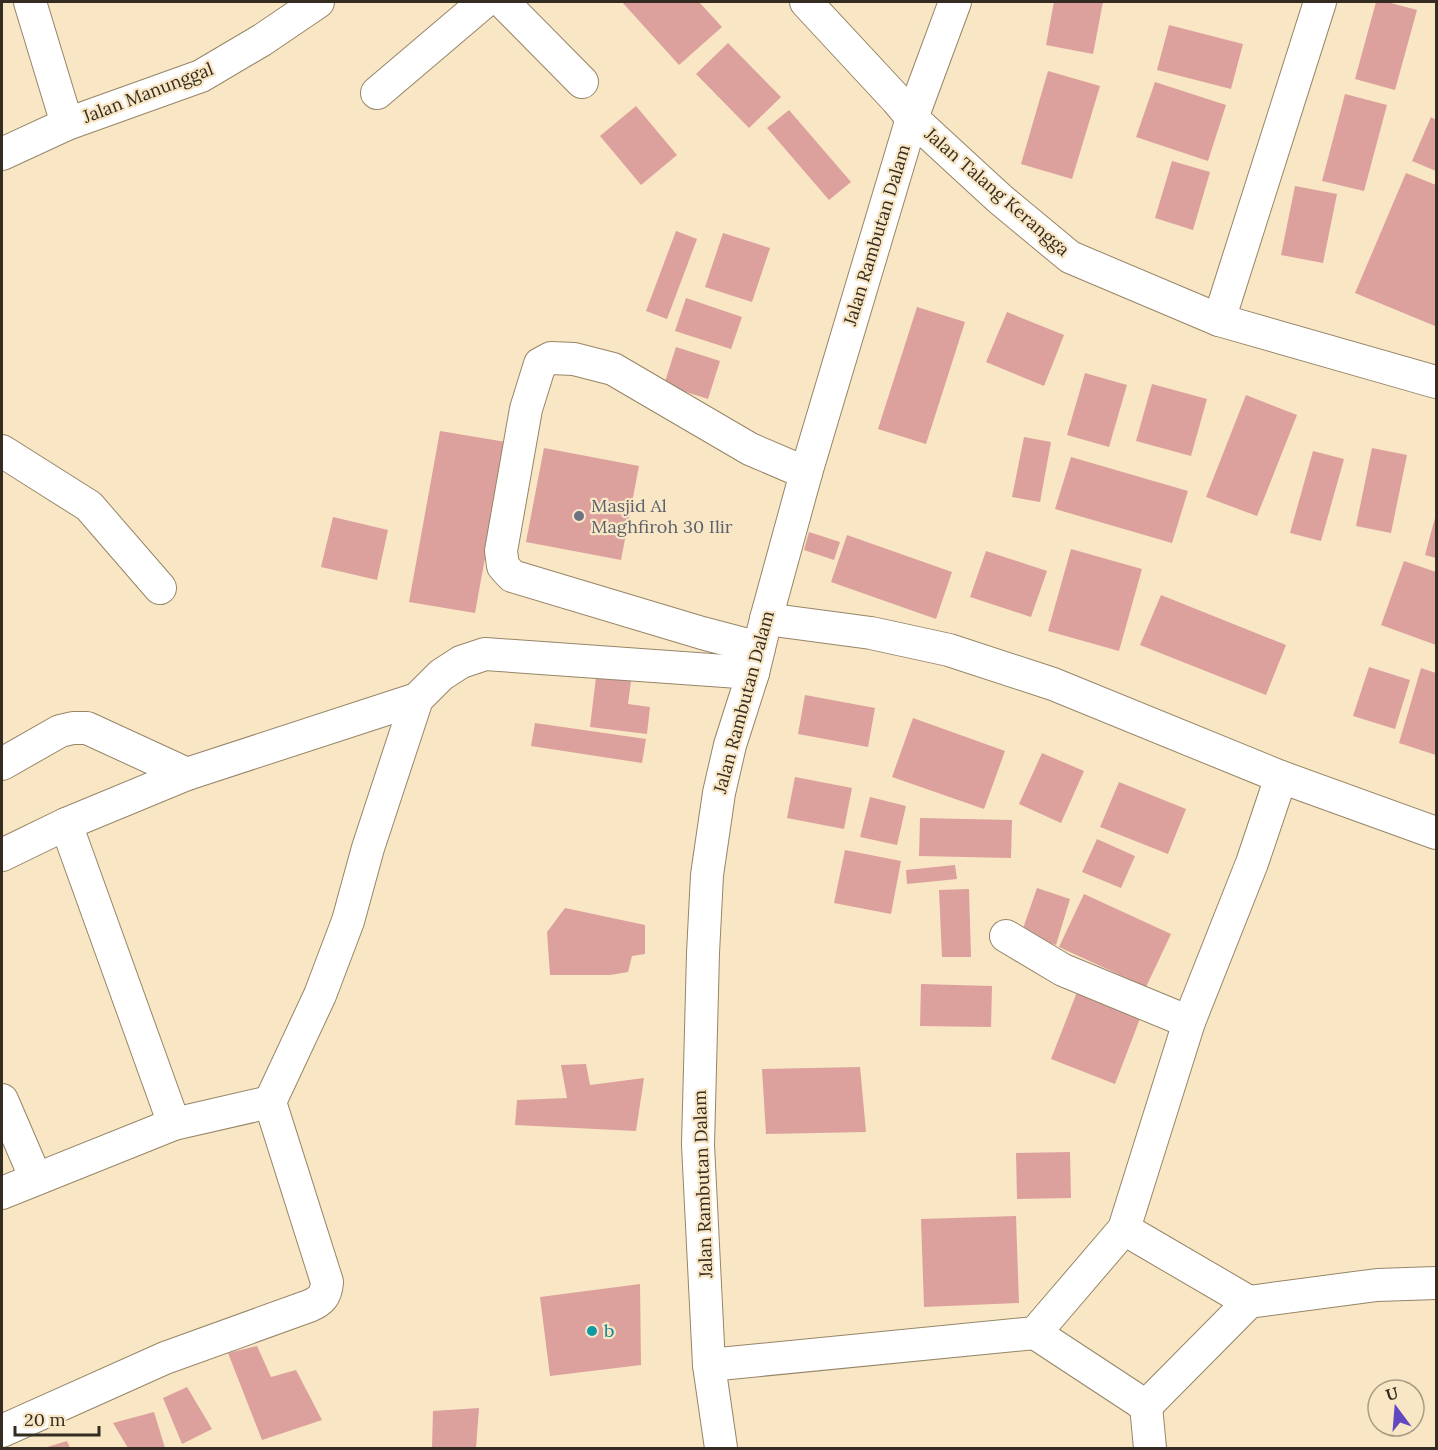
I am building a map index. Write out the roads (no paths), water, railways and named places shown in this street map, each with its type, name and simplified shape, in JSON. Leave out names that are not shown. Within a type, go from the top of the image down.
[{"type":"street","points":[[30,2],[67,124]]},
{"type":"street","name":"Jalan Manunggal","points":[[2,154],[67,124],[201,76],[262,40],[318,2]]},
{"type":"street","points":[[377,93],[484,2]]},
{"type":"street","points":[[503,2],[582,82]]},
{"type":"street","name":"Jalan Talang Kerangga","points":[[806,2],[912,118],[1000,200],[1070,257],[1219,320],[1437,382]]},
{"type":"street","name":"Jalan Rambutan Dalam","points":[[721,1449],[709,1365],[698,1145],[702,953],[707,875],[719,793],[730,745],[806,473],[912,118],[955,2]]},
{"type":"street","points":[[1219,320],[1320,2]]},
{"type":"street","points":[[759,647],[702,633],[512,576],[503,566],[501,550],[526,409],[540,364],[551,358],[574,359],[613,369],[750,449],[806,473]]},
{"type":"street","points":[[2,452],[89,506],[160,588]]},
{"type":"street","points":[[2,1431],[165,1358],[309,1306],[322,1299],[327,1282],[270,1102],[320,995],[348,921],[368,848],[417,699],[441,675],[461,662],[485,654],[759,647],[871,633],[949,650],[1053,684],[1281,777],[1437,833]]},
{"type":"street","points":[[2,855],[66,824],[187,774],[417,699]]},
{"type":"street","points":[[2,764],[60,731],[87,728],[187,774]]},
{"type":"street","points":[[1035,1333],[1124,1229],[1189,1022],[1252,863],[1281,777]]},
{"type":"street","points":[[66,824],[174,1124]]},
{"type":"street","points":[[1006,936],[1063,970],[1189,1022]]},
{"type":"street","points":[[2,1100],[36,1179]]},
{"type":"street","points":[[2,1193],[174,1124],[270,1102]]},
{"type":"street","points":[[1124,1229],[1249,1302]]},
{"type":"street","points":[[1146,1406],[1249,1302],[1377,1285],[1437,1283]]},
{"type":"street","points":[[709,1365],[1035,1333],[1146,1406]]},
{"type":"street","points":[[1146,1406],[1150,1449]]},
{"type":"place","name":"Masjid Al Maghfiroh 30 Ilir","points":[[579,516]]},
{"type":"place","name":"b","points":[[592,1331]]}]
